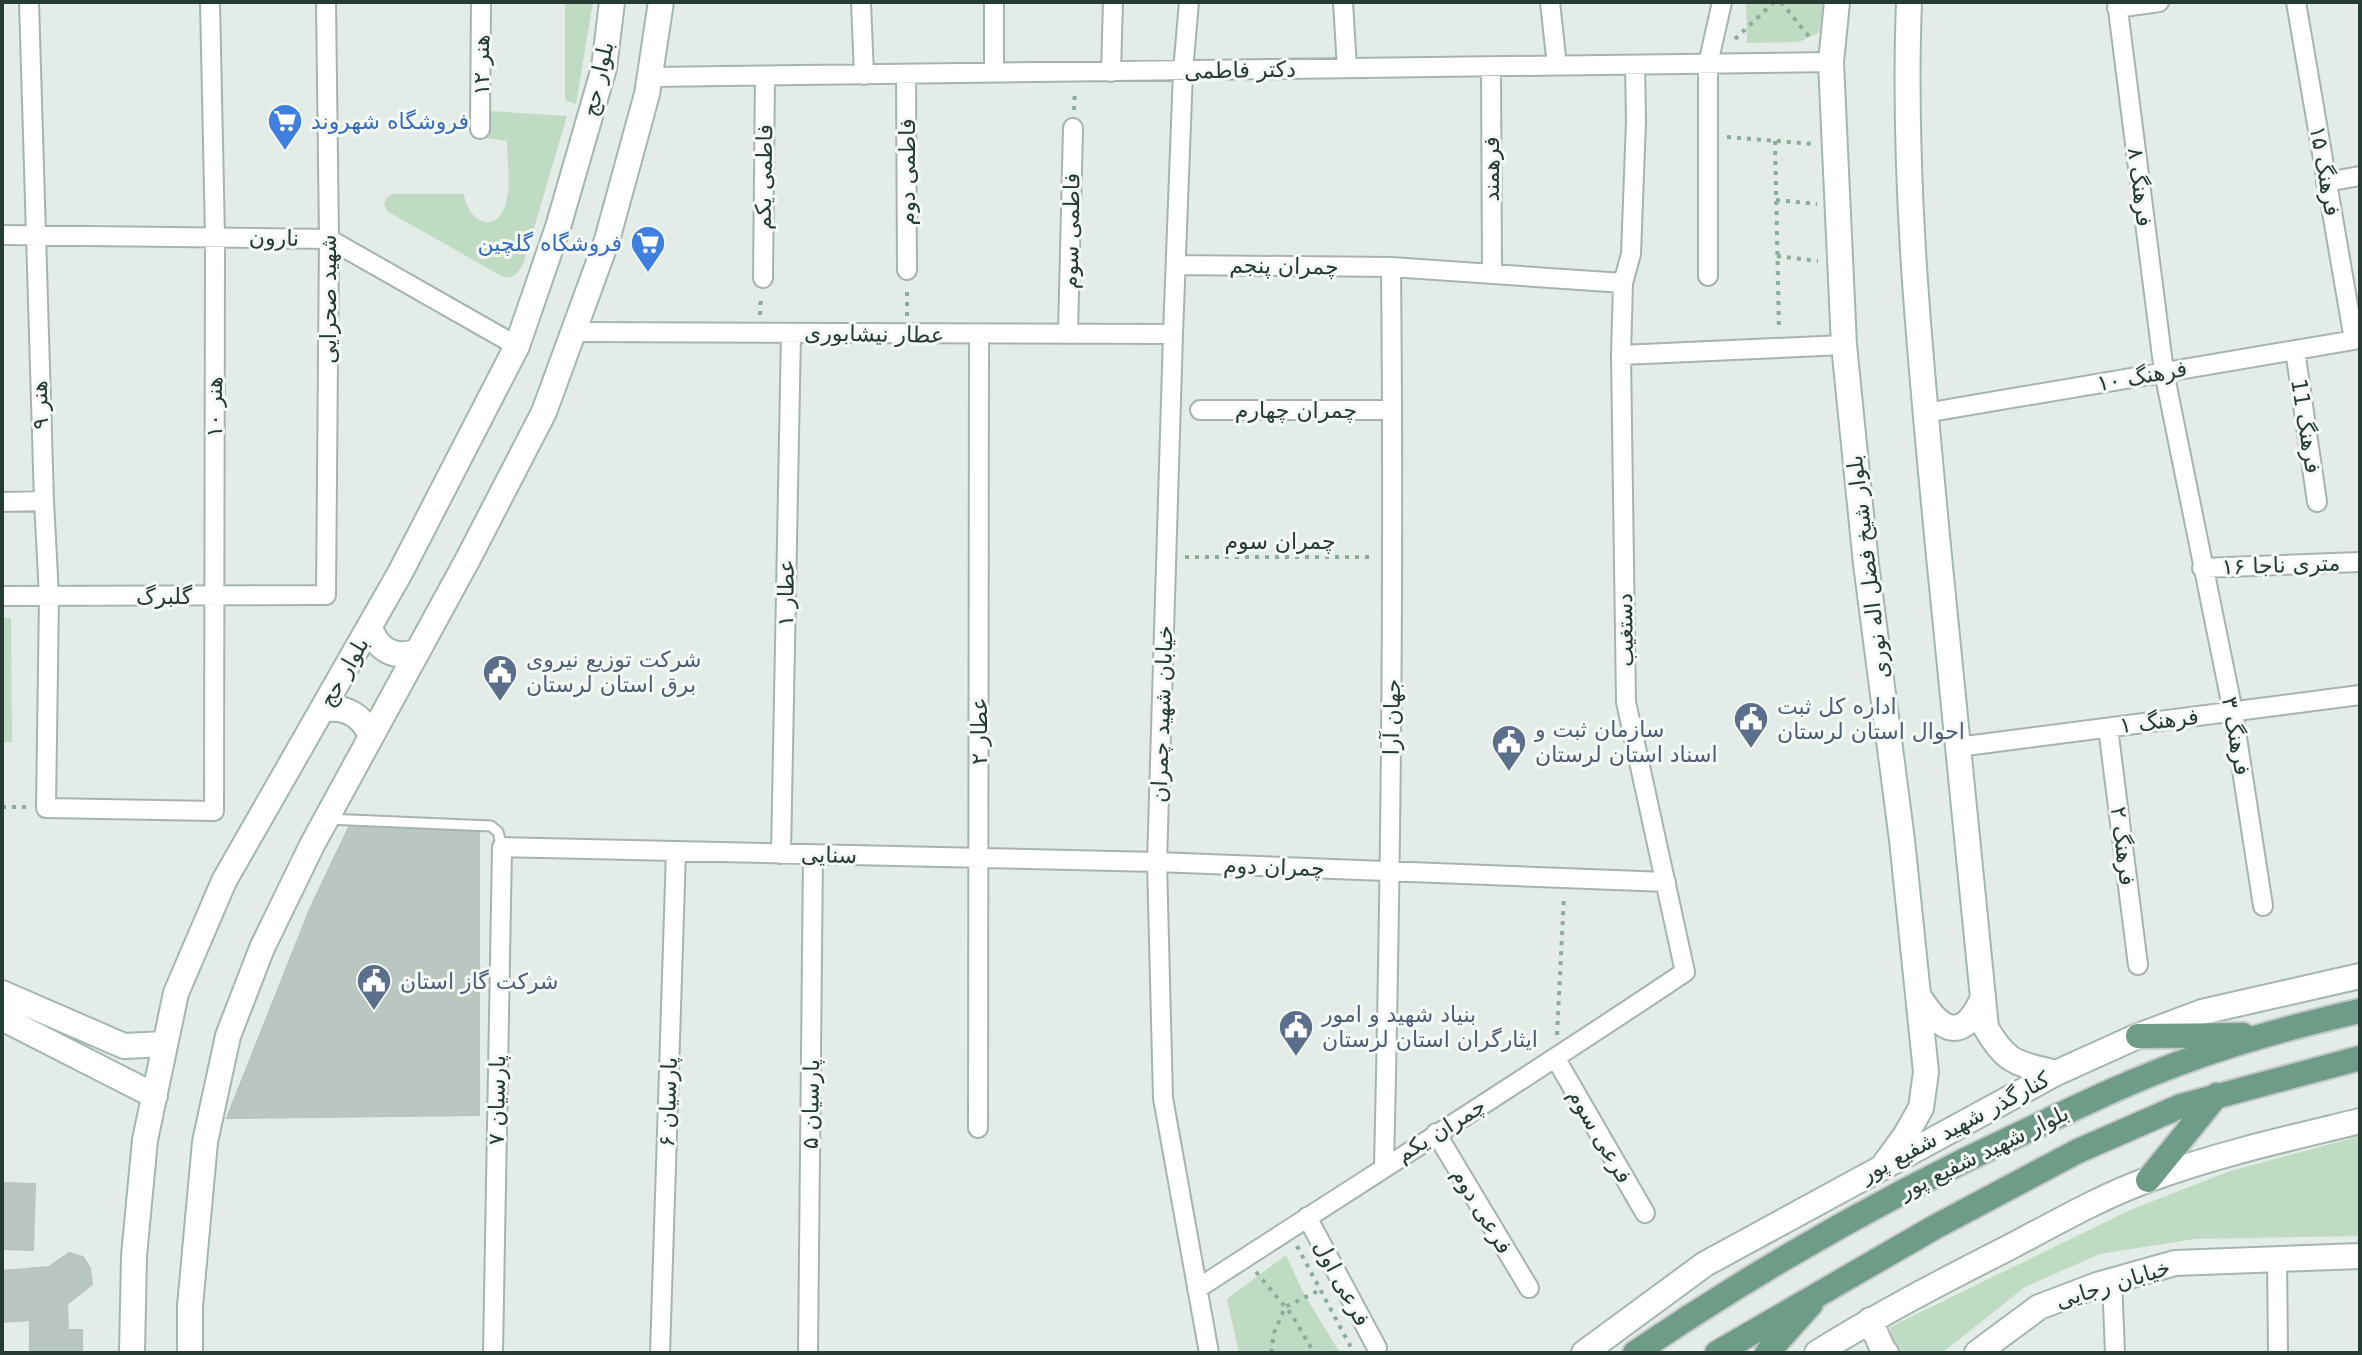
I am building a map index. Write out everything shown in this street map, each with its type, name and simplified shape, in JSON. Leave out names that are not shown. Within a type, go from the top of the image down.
[{"type":"main road","name":"بلوار حج","points":[[132,1353],[134,1256],[145,1140],[176,993],[224,881],[400,573],[517,346],[558,227],[604,68],[612,2]]},
{"type":"main road","points":[[190,1353],[190,1306],[205,1142],[228,1036],[262,948],[326,819],[544,412],[607,240],[650,77],[661,2]]},
{"type":"main road","name":"بلوار شیخ فضل اله نوری","points":[[1837,2],[1831,62],[1844,345],[1866,564],[1902,840],[1926,1072],[1921,1108],[1883,1166]]},
{"type":"main road","points":[[1909,2],[1907,69],[1913,260],[1925,413],[1986,1028],[2000,1051],[2020,1064],[2056,1073]]},
{"type":"main road","points":[[370,627],[378,645],[387,651],[402,655],[418,651]]},
{"type":"main road","points":[[322,710],[338,708],[354,714],[362,720],[371,736]]},
{"type":"main road","name":"کنارگذر شهید شفیع پور","points":[[1584,1353],[1705,1264],[2056,1073],[2138,1036],[2202,1012],[2360,976]]},
{"type":"main road","points":[[2,993],[124,1046],[165,1044]]},
{"type":"main road","points":[[1917,993],[1932,1017],[1955,1028],[1973,1019],[1983,998]]},
{"type":"main road","name":"بلوار شهید شفیع پور","points":[[1635,1353],[1715,1299],[1886,1199],[1952,1165],[2190,1059],[2269,1034],[2360,1011]]},
{"type":"main road","points":[[2,1018],[155,1096]]},
{"type":"main road","points":[[2138,1036],[2269,1034]]},
{"type":"main road","name":"بلوار شهید شفیع پور","points":[[1717,1353],[1825,1289],[2078,1151],[2181,1106],[2360,1058]]},
{"type":"main road","points":[[2148,1180],[2217,1095]]},
{"type":"main road","points":[[1817,1353],[1870,1320],[2087,1206],[2148,1180],[2275,1142],[2360,1121]]},
{"type":"main road","name":"خیابان رجایی","points":[[1977,1353],[2039,1307],[2112,1280],[2175,1263],[2360,1256]]},
{"type":"main road","points":[[1767,1353],[1825,1289]]},
{"type":"main road","points":[[1870,1320],[1886,1353]]},
{"type":"street","name":"هنر ۹","points":[[29,2],[49,596],[46,808]]},
{"type":"street","name":"هنر ۱۰","points":[[46,808],[214,811],[215,237],[210,2]]},
{"type":"street","name":"شهید صحرایی","points":[[326,2],[329,239],[326,595]]},
{"type":"street","name":"هنر ۱۲","points":[[480,129],[481,2]]},
{"type":"street","points":[[861,2],[864,75]]},
{"type":"street","points":[[994,2],[994,73]]},
{"type":"street","points":[[1111,72],[1113,2]]},
{"type":"street","name":"خیابان شهید چمران","points":[[1189,2],[1183,71],[1173,334],[1157,862],[1163,1098],[1209,1353]]},
{"type":"street","points":[[1343,2],[1347,68]]},
{"type":"street","points":[[1550,2],[1557,66]]},
{"type":"street","points":[[1708,276],[1708,64],[1722,2]]},
{"type":"street","points":[[2117,5],[2159,2]]},
{"type":"street","name":"فرهنگ ۱۵","points":[[2296,2],[2326,182],[2357,340]]},
{"type":"street","name":"فرهنگ ۸","points":[[2117,5],[2164,372],[2202,568]]},
{"type":"street","name":"دکتر فاطمی","points":[[650,77],[1831,62]]},
{"type":"street","name":"دستغیب","points":[[1635,65],[1631,254],[1623,283],[1621,355],[1626,702],[1685,972]]},
{"type":"street","name":"فرهمند","points":[[1491,67],[1492,272]]},
{"type":"street","name":"فاطمی دوم","points":[[906,74],[907,270]]},
{"type":"street","name":"فاطمی یکم","points":[[763,278],[765,76]]},
{"type":"street","name":"فاطمی سوم","points":[[1068,334],[1073,128]]},
{"type":"street","points":[[2326,182],[2360,176]]},
{"type":"street","name":"نارون","points":[[2,235],[329,239],[517,346]]},
{"type":"street","name":"چمران پنجم","points":[[1176,265],[1391,267],[1623,283]]},
{"type":"street","name":"جهان آرا","points":[[1384,1166],[1394,558],[1391,267]]},
{"type":"street","name":"عطار نیشابوری","points":[[575,332],[1173,334]]},
{"type":"street","name":"عطار ۱","points":[[781,854],[791,333]]},
{"type":"street","name":"عطار ۲","points":[[978,1128],[979,335]]},
{"type":"street","name":"فرهنگ ۱۰","points":[[1925,413],[2357,340]]},
{"type":"street","points":[[1621,355],[1844,345]]},
{"type":"street","name":"فرهنگ 11","points":[[2295,350],[2317,502]]},
{"type":"street","name":"چمران چهارم","points":[[1200,410],[1392,410]]},
{"type":"street","points":[[2,502],[44,501]]},
{"type":"street","name":"۱۶ متری ناجا","points":[[2202,568],[2360,562]]},
{"type":"street","name":"فرهنگ ۳","points":[[2202,568],[2233,712],[2263,906]]},
{"type":"street","name":"گلبرگ","points":[[2,596],[326,595]]},
{"type":"street","name":"فرهنگ ۱","points":[[1958,747],[2360,695]]},
{"type":"street","name":"فرهنگ ۲","points":[[2108,728],[2138,965]]},
{"type":"street","name":"سنایی","points":[[502,847],[1157,862]]},
{"type":"street","name":"پارسیان ۷","points":[[493,1353],[502,847]]},
{"type":"street","name":"پارسیان ۶","points":[[660,1353],[676,851]]},
{"type":"street","name":"پارسیان ۵","points":[[808,1353],[813,855]]},
{"type":"street","name":"چمران دوم","points":[[1157,862],[1666,882]]},
{"type":"street","name":"چمران یکم","points":[[1197,1289],[1384,1166],[1556,1059],[1685,972]]},
{"type":"street","name":"فرعی سوم","points":[[1556,1059],[1645,1213]]},
{"type":"street","name":"فرعی دوم","points":[[1436,1133],[1529,1288]]},
{"type":"street","name":"فرعی اول","points":[[1307,1217],[1377,1348]]},
{"type":"street","points":[[2277,1257],[2278,1353]]},
{"type":"street","points":[[2112,1280],[2115,1353]]},
{"type":"lane","points":[[326,819],[491,826],[498,832],[502,847]]},
{"type":"path","points":[[1708,64],[1774,2]]},
{"type":"path","points":[[1781,2],[1831,62]]},
{"type":"path","points":[[1073,128],[1075,72]]},
{"type":"path","points":[[1708,136],[1835,145]]},
{"type":"path","points":[[1775,141],[1779,348]]},
{"type":"path","points":[[1776,200],[1838,206]]},
{"type":"path","points":[[1777,256],[1840,264]]},
{"type":"path","points":[[906,334],[907,270]]},
{"type":"path","points":[[759,333],[763,278]]},
{"type":"path","name":"چمران سوم","points":[[1167,557],[1394,558]]},
{"type":"path","points":[[2,807],[46,808]]},
{"type":"path","points":[[1556,1059],[1565,877]]},
{"type":"path","points":[[1288,1230],[1354,1353]]},
{"type":"path","points":[[1244,1258],[1285,1307],[1314,1353]]},
{"type":"path","points":[[1271,1353],[1274,1333],[1285,1307],[1320,1290]]},
{"type":"green space","points":[[565,2],[593,2],[576,104],[565,100]]},
{"type":"green space","points":[[1746,2],[1823,2],[1820,32],[1799,42],[1747,43]]},
{"type":"green space","points":[[490,111],[567,116],[524,262],[511,277],[503,277],[387,211],[384,204],[386,198],[393,194],[464,194],[475,217],[488,222],[500,215],[508,190],[507,141],[487,138]]},
{"type":"green space","points":[[2,618],[11,618],[12,742],[2,743]]},
{"type":"green space","points":[[2360,1136],[2360,1236],[2195,1239],[2100,1254],[2025,1287],[1942,1353],[1902,1353],[1893,1346],[1890,1327],[2130,1210],[2230,1171]]},
{"type":"green space","points":[[1286,1255],[1303,1292],[1340,1353],[1239,1353],[1227,1299]]},
{"type":"building","name":"شرکت گاز استان","points":[[349,827],[479,830],[479,1115],[227,1118],[310,909]]},
{"type":"building","points":[[2,1183],[35,1184],[33,1250],[2,1249]]},
{"type":"building","points":[[69,1253],[83,1257],[90,1268],[92,1284],[67,1304],[68,1330],[82,1330],[82,1353],[30,1353],[30,1320],[2,1322],[2,1271],[49,1267]]},
{"type":"place","name":"فروشگاه شهروند","points":[[285,152]]},
{"type":"place","name":"فروشگاه گلچین","points":[[648,274]]},
{"type":"place","name":"شرکت توزیع نیروی برق استان لرستان","points":[[500,703]]},
{"type":"place","name":"اداره کل ثبت احوال استان لرستان","points":[[1751,750]]},
{"type":"place","name":"سازمان ثبت و اسناد استان لرستان","points":[[1509,773]]},
{"type":"place","name":"شرکت گاز استان","points":[[374,1012]]},
{"type":"place","name":"بنیاد شهید و امور ایثارگران استان لرستان","points":[[1296,1058]]}]
